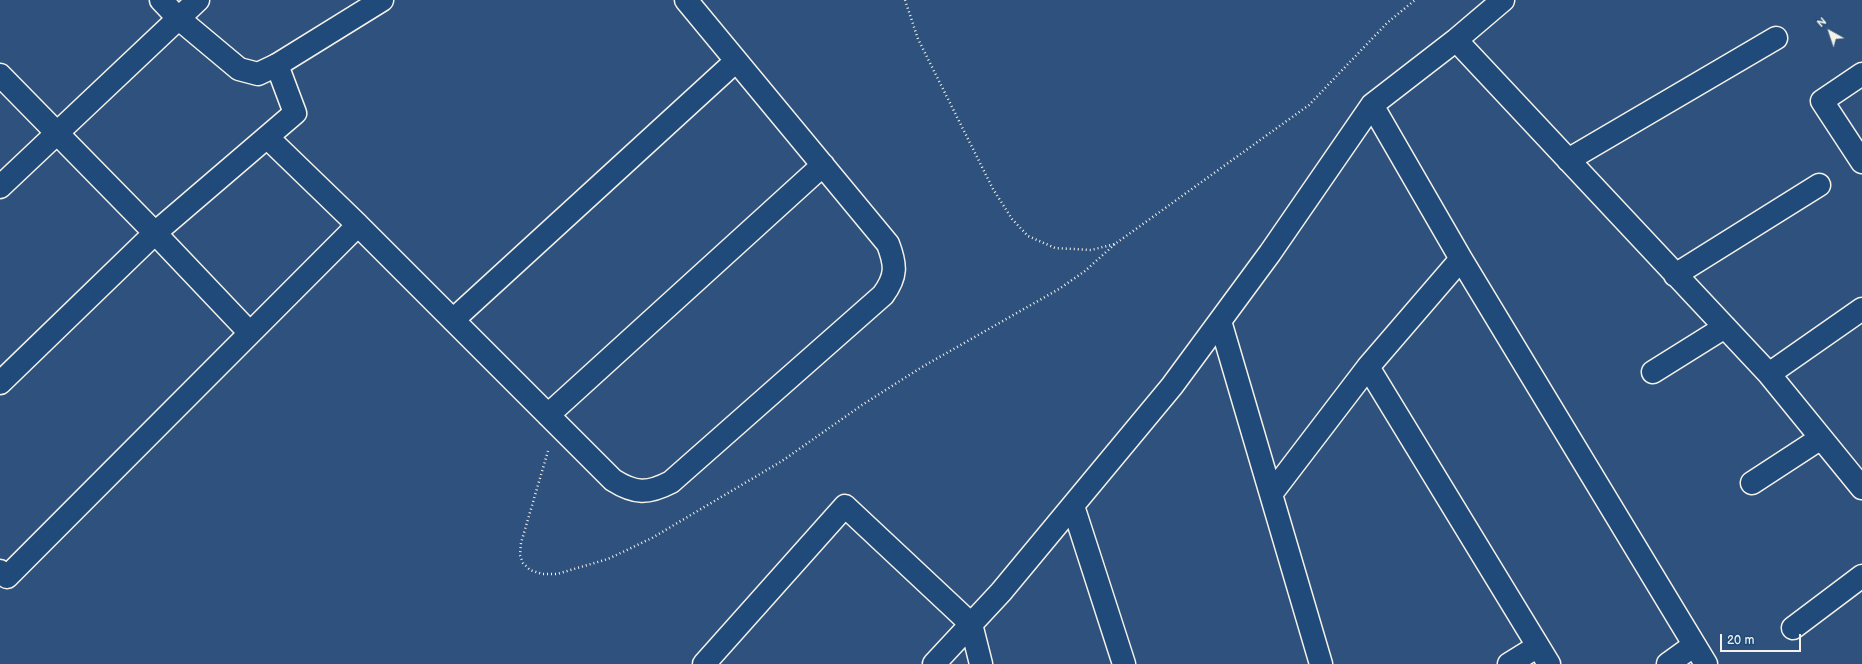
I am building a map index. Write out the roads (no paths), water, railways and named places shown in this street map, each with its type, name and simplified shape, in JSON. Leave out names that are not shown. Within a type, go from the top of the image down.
[{"type":"street","points":[[161,0],[178,18],[238,69],[258,74],[277,65],[382,0]]},
{"type":"street","points":[[0,187],[198,0]]},
{"type":"street","points":[[267,137],[358,224],[613,480],[623,486],[637,491],[659,489],[671,482],[883,295],[891,285],[895,271],[893,256],[888,244],[686,0]]},
{"type":"street","points":[[934,664],[1001,592],[1172,386],[1270,254],[1372,105],[1456,40],[1503,0]]},
{"type":"street","points":[[1568,160],[1776,38]]},
{"type":"street","points":[[1456,40],[1769,374],[1862,488]]},
{"type":"street","points":[[453,320],[736,61]]},
{"type":"street","points":[[0,383],[155,232],[295,113],[277,65]]},
{"type":"street","points":[[1862,74],[1822,101],[1862,162]]},
{"type":"street","points":[[0,75],[155,232],[250,333]]},
{"type":"street","points":[[1372,105],[1461,258],[1693,646],[1706,664]]},
{"type":"street","points":[[552,420],[822,165]]},
{"type":"street","points":[[1675,275],[1819,185]]},
{"type":"street","points":[[0,571],[7,577],[358,224]]},
{"type":"street","points":[[1271,494],[1368,367],[1461,258]]},
{"type":"street","points":[[1769,374],[1862,309]]},
{"type":"street","points":[[1220,321],[1321,664]]},
{"type":"street","points":[[1654,372],[1725,327]]},
{"type":"street","points":[[1368,367],[1544,655],[1509,664]]},
{"type":"street","points":[[1752,483],[1821,438]]},
{"type":"street","points":[[704,664],[845,506],[971,624],[981,664]]},
{"type":"street","points":[[1073,506],[1124,664]]},
{"type":"street","points":[[1793,628],[1862,576]]},
{"type":"street","points":[[1668,664],[1693,646]]}]
